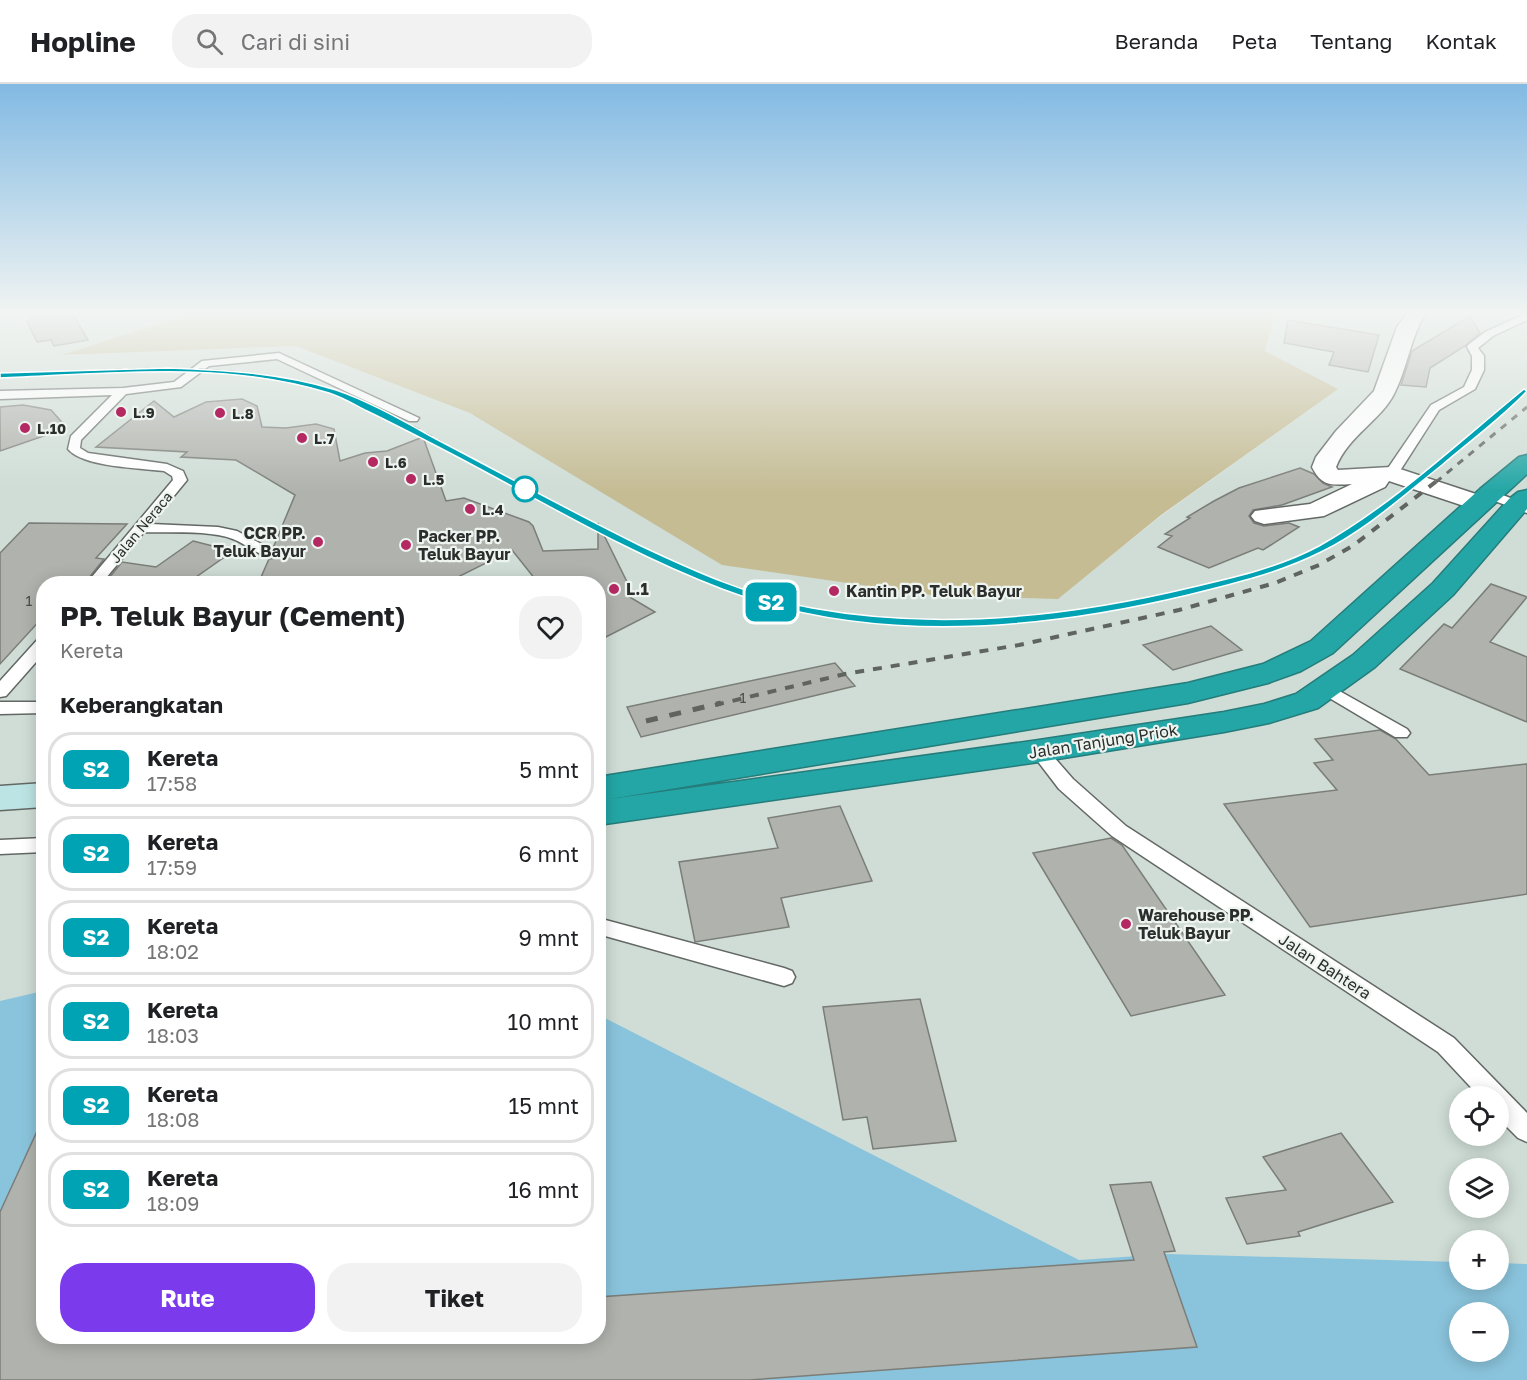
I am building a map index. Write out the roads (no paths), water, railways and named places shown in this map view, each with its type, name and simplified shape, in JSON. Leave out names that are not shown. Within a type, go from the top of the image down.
[{"type":"highway","name":"Jalan Tanjung Priok","points":[[606,812],[1039,751],[1269,713],[1307,701],[1364,661],[1443,589],[1508,501],[1527,462]]},
{"type":"highway","name":"Jalan Tanjung Priok","points":[[606,788],[1188,693],[1239,683],[1275,672],[1322,647],[1508,501]]},
{"type":"street","points":[[1391,371],[1384,393],[1328,457],[1324,467],[1328,475],[1334,478],[1391,474],[1508,501]]},
{"type":"street","points":[[1264,516],[1315,511],[1391,474]]},
{"type":"street","points":[[0,798],[36,796]]},
{"type":"lane","points":[[0,395],[123,392],[177,385],[195,371]]},
{"type":"lane","points":[[312,371],[413,418]]},
{"type":"lane","points":[[1391,474],[1435,408],[1469,389],[1477,371]]},
{"type":"lane","name":"Jalan Neraca","points":[[100,576],[180,480],[178,474],[167,468],[84,456],[74,449],[75,440],[123,392]]},
{"type":"lane","points":[[141,528],[218,531],[237,535],[271,554]]},
{"type":"lane","points":[[0,692],[36,651]]},
{"type":"lane","points":[[1327,689],[1401,733]]},
{"type":"lane","points":[[0,708],[36,707]]},
{"type":"lane","name":"Jalan Bahtera","points":[[1039,751],[1066,784],[1119,831],[1446,1045],[1485,1086]]},
{"type":"lane","points":[[0,846],[36,845]]},
{"type":"lane","points":[[606,928],[784,977]]},
{"type":"lane","points":[[1509,1111],[1527,1130]]},
{"type":"water","points":[[36,993],[36,1344],[606,1344],[606,1019],[1079,1260],[1167,1254],[1449,1262],[1449,1290],[1509,1290],[1509,1263],[1527,1264],[1527,1380],[0,1380],[0,1001]]},
{"type":"railway","points":[[31,375],[98,371]]},
{"type":"railway","points":[[228,371],[261,375],[298,383],[358,401],[425,433],[511,482]]},
{"type":"railway","points":[[1419,482],[1527,391]]},
{"type":"railway","points":[[1436,482],[1527,407]]},
{"type":"railway","points":[[508,480],[638,548],[739,592],[821,614],[871,621],[921,624],[972,623],[1074,613],[1124,605],[1247,577],[1302,557],[1334,542],[1373,518],[1421,480]]},
{"type":"railway","points":[[715,705],[845,674],[1019,645],[1179,610],[1275,583],[1319,565],[1354,545],[1438,480]]},
{"type":"railway","points":[[646,721],[721,703]]},
{"type":"train","name":"S2","points":[[0,376],[96,371]]},
{"type":"train","name":"S2","points":[[200,371],[287,380],[336,393],[410,428],[636,547],[725,586],[770,601],[809,611],[860,618],[958,623],[1031,619],[1145,602],[1248,577],[1287,563],[1338,540],[1364,523],[1527,391]]},
{"type":"place","name":"L.9","points":[[121,412]]},
{"type":"place","name":"L.8","points":[[220,413]]},
{"type":"place","name":"L.10","points":[[25,428]]},
{"type":"place","name":"L.7","points":[[302,438]]},
{"type":"place","name":"L.6","points":[[373,462]]},
{"type":"place","name":"L.5","points":[[411,479]]},
{"type":"place","name":"L.4","points":[[470,509]]},
{"type":"place","name":"CCR PP. Teluk Bayur","points":[[318,542]]},
{"type":"place","name":"Packer PP. Teluk Bayur","points":[[406,545]]},
{"type":"place","name":"L.1","points":[[614,589]]},
{"type":"place","name":"Kantin PP. Teluk Bayur","points":[[834,591]]},
{"type":"place","name":"Warehouse PP. Teluk Bayur","points":[[1126,924]]}]
